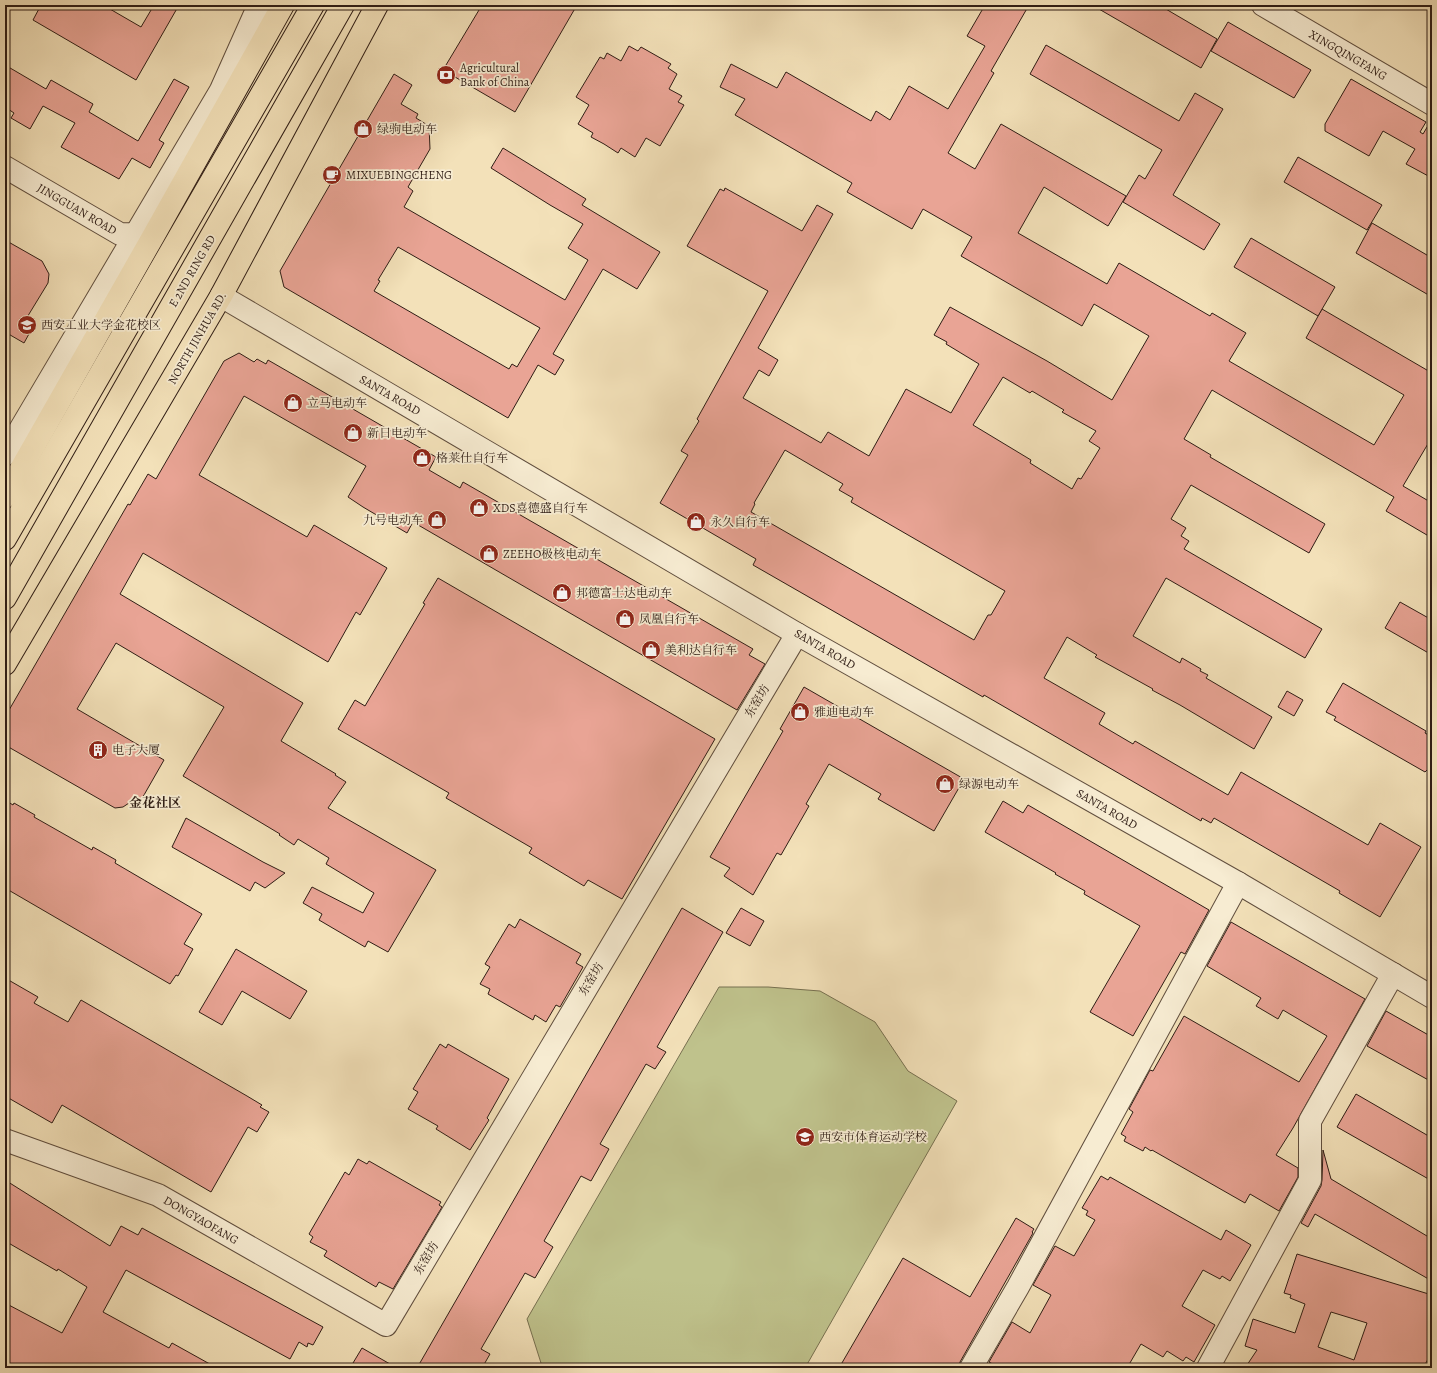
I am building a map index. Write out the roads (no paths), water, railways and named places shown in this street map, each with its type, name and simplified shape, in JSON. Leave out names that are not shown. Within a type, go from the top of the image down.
[{"type":"main road","points":[[5,498],[145,235],[283,5]]},
{"type":"main road","points":[[5,539],[313,5]]},
{"type":"main road","name":"E 2ND RING RD","points":[[5,598],[343,5]]},
{"type":"main road","name":"NORTH JINHUA RD.","points":[[5,664],[221,296],[377,5]]},
{"type":"street","points":[[5,455],[145,235],[221,90],[259,5]]},
{"type":"street","name":"XINGQINGFANG","points":[[1263,5],[1432,104]]},
{"type":"street","name":"JINGGUAN ROAD","points":[[5,167],[120,234],[145,235]]},
{"type":"street","name":"SANTA ROAD","points":[[221,296],[797,634],[1238,883],[1432,997]]},
{"type":"street","name":"东窑坊","points":[[5,1140],[158,1195],[386,1325],[797,634]]},
{"type":"street","points":[[971,1368],[1018,1287],[1238,883]]},
{"type":"street","points":[[1208,1368],[1310,1180],[1310,1121],[1393,974]]},
{"type":"place","name":"Agricultural Bank of China","points":[[446,75]]},
{"type":"place","name":"绿驹电动车","points":[[363,129]]},
{"type":"place","name":"MIXUEBINGCHENG","points":[[332,175]]},
{"type":"place","name":"西安工业大学金花校区","points":[[27,325]]},
{"type":"place","name":"立马电动车","points":[[293,403]]},
{"type":"place","name":"新日电动车","points":[[353,433]]},
{"type":"place","name":"格莱仕自行车","points":[[422,458]]},
{"type":"place","name":"XDS喜德盛自行车","points":[[479,508]]},
{"type":"place","name":"九号电动车","points":[[437,520]]},
{"type":"place","name":"永久自行车","points":[[696,522]]},
{"type":"place","name":"ZEEHO极核电动车","points":[[489,554]]},
{"type":"place","name":"邦德富士达电动车","points":[[562,593]]},
{"type":"place","name":"凤凰自行车","points":[[625,619]]},
{"type":"place","name":"美利达自行车","points":[[651,650]]},
{"type":"place","name":"雅迪电动车","points":[[800,712]]},
{"type":"place","name":"电子大厦","points":[[98,750]]},
{"type":"place","name":"绿源电动车","points":[[945,784]]},
{"type":"place","name":"西安市体育运动学校","points":[[805,1137]]},
{"type":"district","name":"金花社区","points":[[155,802]]}]
